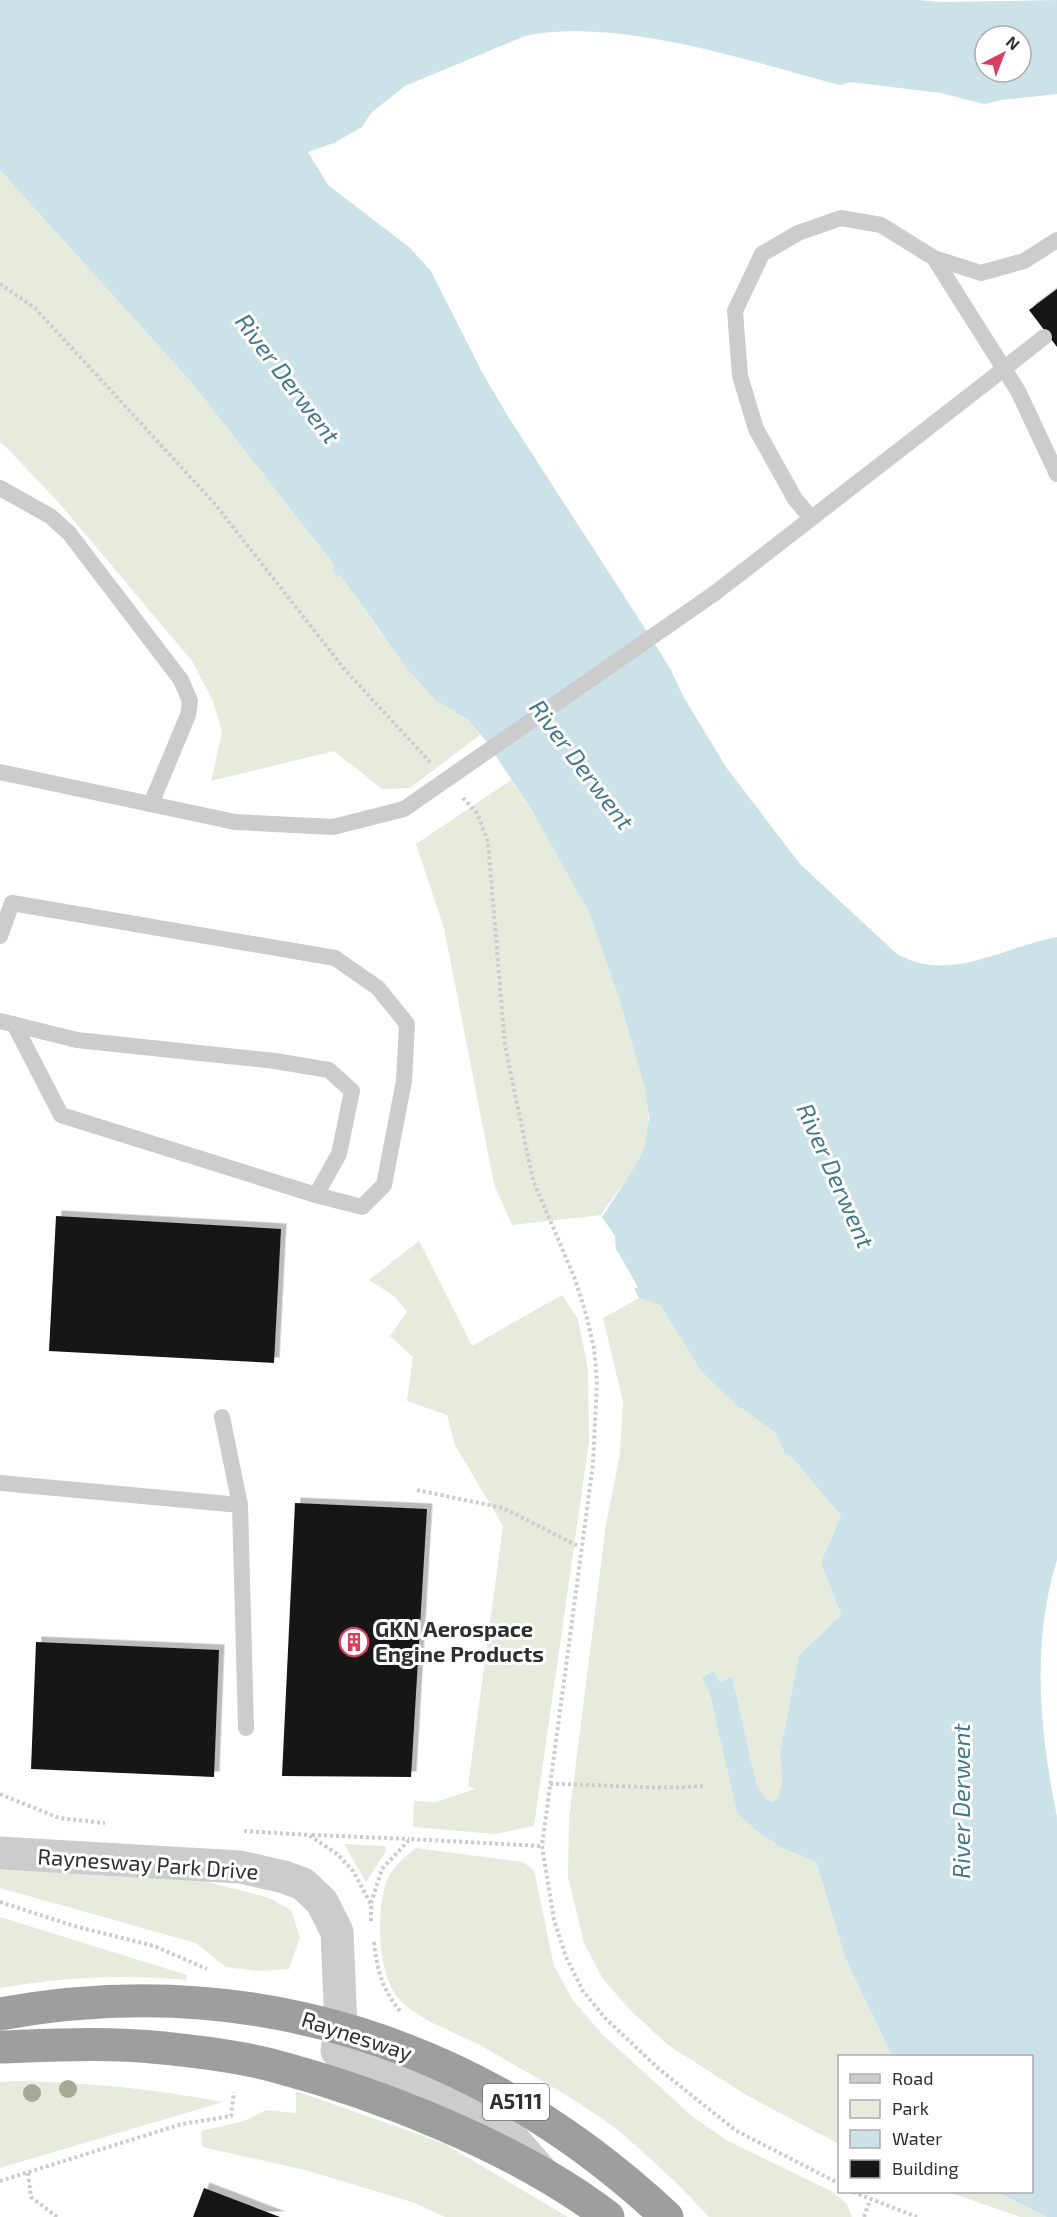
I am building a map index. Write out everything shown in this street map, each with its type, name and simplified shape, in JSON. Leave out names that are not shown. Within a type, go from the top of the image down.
[{"type":"highway","name":"Raynesway","points":[[0,2014],[106,2001],[187,2001],[275,2011],[341,2026],[414,2054],[498,2091],[571,2137],[628,2181],[667,2217]]},
{"type":"highway","name":"A5111","points":[[0,2048],[127,2046],[162,2048],[270,2065],[390,2104],[451,2129],[543,2173],[608,2217]]},
{"type":"street","name":"Raynesway Park Drive","points":[[0,1853],[240,1867],[284,1876],[303,1884],[322,1902],[337,1932],[341,2026],[337,2051],[500,2124],[543,2173]]},
{"type":"lane","points":[[811,518],[795,499],[756,429],[740,376],[735,311],[762,254],[798,233],[841,218],[881,225],[934,258],[981,273],[1024,261],[1057,240]]},
{"type":"lane","points":[[934,258],[1018,391],[1057,474]]},
{"type":"lane","points":[[0,772],[235,822],[333,827],[404,809],[715,593],[1044,337]]},
{"type":"lane","points":[[0,488],[50,516],[69,533],[181,680],[190,700],[188,715],[151,804]]},
{"type":"lane","points":[[0,936],[12,903],[335,958],[378,988],[407,1024],[404,1081],[384,1185],[362,1208],[61,1115],[7,1022]]},
{"type":"lane","points":[[7,1022],[77,1040],[275,1061],[329,1070],[352,1091],[339,1154],[326,1181],[316,1195]]},
{"type":"lane","points":[[222,1417],[240,1505],[246,1728]]},
{"type":"lane","points":[[0,1483],[240,1505]]},
{"type":"path","points":[[0,284],[35,308],[216,504],[346,671],[431,763]]},
{"type":"path","points":[[462,796],[477,813],[488,842],[505,1046],[532,1180],[575,1279],[594,1348],[597,1414],[593,1464],[580,1547],[542,1846],[554,1920],[566,1957],[583,1991],[605,2018],[659,2069],[735,2130],[838,2183]]},
{"type":"path","points":[[417,1490],[503,1508],[580,1547]]},
{"type":"path","points":[[550,1784],[625,1785],[659,1790],[703,1786]]},
{"type":"path","points":[[309,1835],[542,1846]]},
{"type":"path","points":[[371,1904],[382,1869],[410,1839]]},
{"type":"path","points":[[0,2181],[182,2124],[231,2116],[234,2089]]},
{"type":"path","points":[[28,2173],[31,2197],[57,2217]]},
{"type":"path","points":[[855,2193],[917,2217]]},
{"type":"path","points":[[864,2217],[870,2200]]},
{"type":"green space","points":[[0,170],[192,383],[335,566],[332,569],[340,575],[380,632],[437,701],[468,720],[480,735],[410,788],[382,789],[334,751],[211,781],[222,732],[213,701],[192,661],[59,503],[0,443]]},
{"type":"green space","points":[[511,780],[571,876],[593,922],[630,1028],[643,1079],[648,1126],[642,1155],[602,1215],[512,1225],[494,1184],[444,928],[416,844]]},
{"type":"green space","points":[[419,1241],[472,1346],[562,1295],[578,1319],[588,1369],[589,1442],[534,1826],[495,1834],[413,1827],[414,1801],[436,1802],[475,1789],[468,1786],[503,1526],[455,1445],[447,1415],[407,1401],[413,1357],[390,1336],[407,1312],[394,1296],[369,1280]]},
{"type":"green space","points":[[639,1298],[660,1305],[701,1371],[735,1404],[776,1433],[784,1452],[796,1462],[841,1516],[821,1562],[841,1615],[799,1655],[780,1753],[782,1784],[779,1798],[772,1802],[767,1800],[757,1786],[732,1676],[720,1682],[703,1678],[709,1691],[737,1813],[754,1829],[782,1848],[816,1862],[846,1960],[892,2055],[838,2055],[838,2143],[746,2095],[668,2045],[630,2010],[603,1979],[584,1943],[568,1877],[569,1818],[606,1524],[620,1454],[623,1402],[603,1318]]},
{"type":"green space","points":[[344,1844],[385,1846],[386,1851],[366,1882]]},
{"type":"green space","points":[[416,1848],[523,1862],[534,1870],[554,1966],[572,1999],[603,2035],[692,2116],[726,2140],[833,2192],[846,2203],[852,2217],[709,2217],[654,2162],[605,2121],[492,2052],[421,2017],[401,2001],[387,1977],[383,1961],[381,1911],[386,1883],[391,1872]]},
{"type":"green space","points":[[0,1870],[192,1878],[267,1897],[291,1910],[300,1937],[289,1969],[257,1971],[226,1967],[196,1943],[0,1888]]},
{"type":"green space","points":[[0,1917],[187,1975],[186,1980],[139,1977],[93,1978],[47,1981],[0,1988]]},
{"type":"green space","points":[[0,2082],[120,2087],[223,2102],[0,2168]]},
{"type":"green space","points":[[296,2091],[443,2143],[568,2217],[445,2217],[415,2203],[305,2170],[202,2147],[201,2131],[244,2121],[266,2110],[296,2113]]},
{"type":"green space","points":[[951,2193],[999,2193],[1047,2217],[1020,2217]]},
{"type":"water","name":"River Derwent","points":[[0,0],[918,0],[942,2],[1057,0],[1057,94],[984,104],[941,93],[850,82],[840,85],[683,44],[600,32],[561,32],[525,36],[405,86],[371,113],[362,127],[334,143],[308,152],[328,185],[409,247],[431,271],[482,372],[509,418],[671,670],[683,696],[726,767],[800,864],[897,954],[917,962],[937,965],[957,964],[1057,937],[1057,1560],[1044,1624],[1041,1688],[1046,1754],[1057,1817],[1057,2217],[1047,2217],[999,2193],[1033,2193],[1033,2055],[892,2055],[846,1960],[816,1862],[782,1848],[754,1829],[737,1813],[709,1691],[702,1678],[713,1671],[720,1682],[732,1676],[757,1786],[767,1800],[772,1802],[778,1798],[782,1784],[780,1753],[799,1655],[841,1615],[821,1562],[841,1516],[796,1462],[784,1452],[776,1433],[735,1404],[701,1371],[660,1305],[639,1298],[634,1289],[638,1287],[616,1249],[615,1236],[602,1217],[636,1165],[645,1146],[649,1118],[645,1088],[620,1001],[589,912],[533,812],[486,741],[468,720],[437,701],[408,670],[340,575],[337,576],[332,569],[335,566],[192,383],[0,170]]},
{"type":"building","points":[[1057,289],[1057,347],[1029,310]]},
{"type":"building","points":[[56,1216],[281,1229],[274,1363],[49,1351]]},
{"type":"building","name":"GKN Aerospace Engine Products","points":[[295,1503],[427,1509],[411,1777],[282,1776]]},
{"type":"building","points":[[36,1642],[219,1650],[214,1777],[31,1769]]},
{"type":"building","points":[[204,2188],[280,2217],[193,2217]]},
{"type":"place","name":"GKN Aerospace Engine Products","points":[[354,1642]]}]
